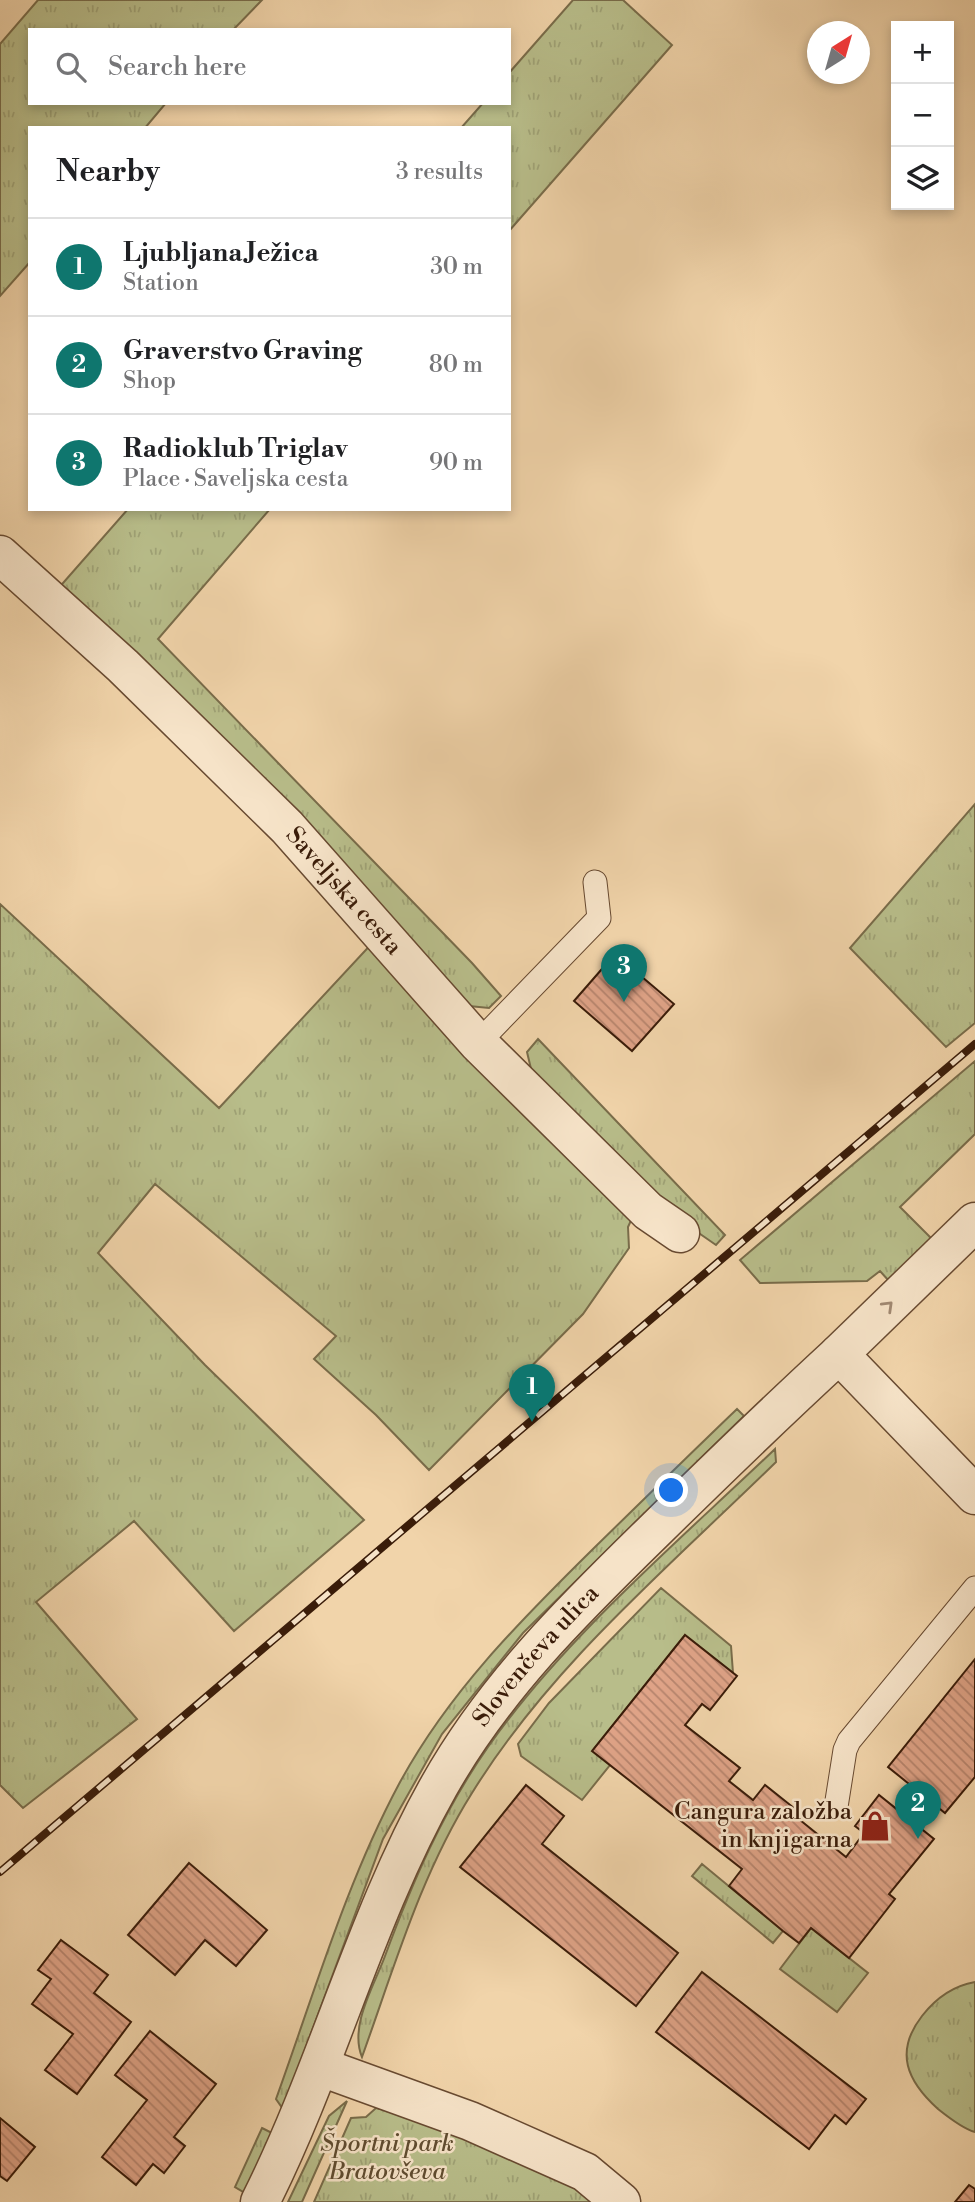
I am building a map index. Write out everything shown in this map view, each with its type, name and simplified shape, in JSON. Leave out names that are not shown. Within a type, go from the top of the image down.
[{"type":"street","name":"Saveljska cesta","points":[[0,555],[124,666],[287,827],[354,898],[478,1043],[648,1211],[680,1233]]},
{"type":"street","name":"Slovenčeva ulica","points":[[260,2202],[288,2148],[404,1854],[439,1785],[479,1722],[584,1599],[975,1222]]},
{"type":"street","points":[[839,1354],[975,1495]]},
{"type":"street","points":[[321,2067],[470,2121],[585,2172],[621,2202]]},
{"type":"lane","points":[[478,1043],[599,918],[595,882]]},
{"type":"lane","points":[[836,1807],[845,1750],[849,1741],[975,1588]]},
{"type":"green space","points":[[38,0],[262,0],[235,28],[28,28],[28,105],[164,105],[147,126],[28,126],[28,264],[0,296],[0,44]]},
{"type":"green space","points":[[573,0],[623,0],[672,45],[511,229],[511,126],[463,126],[481,105],[511,105],[511,71]]},
{"type":"green space","points":[[126,511],[268,511],[158,639],[501,996],[489,1008],[469,1006],[56,591]]},
{"type":"green space","points":[[975,804],[975,1023],[946,1047],[850,948]]},
{"type":"green space","points":[[0,904],[219,1108],[376,939],[634,1214],[628,1227],[629,1248],[583,1314],[429,1470],[376,1415],[314,1359],[336,1336],[155,1184],[98,1253],[205,1365],[364,1520],[234,1631],[134,1521],[36,1602],[137,1719],[23,1808],[0,1785]]},
{"type":"green space","points":[[538,1039],[725,1235],[716,1245],[693,1229],[532,1073],[527,1052]]},
{"type":"green space","points":[[975,1061],[975,1134],[900,1207],[933,1240],[889,1281],[880,1271],[867,1281],[760,1283],[740,1260]]},
{"type":"green space","points":[[737,1409],[744,1416],[523,1633],[442,1734],[383,1839],[283,2109],[276,2099],[347,1899],[380,1822],[418,1751],[463,1689],[512,1631]]},
{"type":"green space","points":[[775,1449],[776,1462],[614,1619],[538,1702],[503,1746],[454,1824],[423,1889],[362,2057],[359,2032],[369,1993],[430,1848],[457,1796],[488,1747],[551,1667],[587,1629]]},
{"type":"green space","points":[[661,1588],[731,1646],[733,1673],[685,1635],[593,1750],[610,1765],[582,1800],[521,1756],[518,1744],[549,1703]]},
{"type":"green space","points":[[702,1864],[783,1931],[773,1943],[692,1876]]},
{"type":"green space","points":[[811,1928],[868,1973],[837,2012],[780,1969]]},
{"type":"green space","points":[[975,1982],[975,2132],[938,2109],[918,2088],[908,2066],[907,2054],[913,2029],[927,2010],[952,1990]]},
{"type":"green space","points":[[347,2101],[302,2202],[288,2202],[329,2116]]},
{"type":"green space","name":"Športni park Bratovševa","points":[[376,2108],[459,2127],[563,2175],[598,2202],[314,2202],[351,2118],[366,2117]]},
{"type":"green space","points":[[262,2128],[272,2133],[245,2193],[235,2187]]},
{"type":"building","points":[[615,954],[674,1004],[632,1051],[574,1001]]},
{"type":"building","points":[[685,1635],[737,1676],[710,1710],[702,1704],[685,1725],[740,1768],[729,1781],[753,1800],[765,1785],[794,1808],[790,1812],[846,1857],[864,1833],[855,1826],[879,1795],[934,1839],[889,1894],[895,1899],[849,1958],[811,1928],[799,1943],[783,1931],[729,1886],[742,1869],[592,1751]]},
{"type":"building","points":[[975,1659],[975,1777],[945,1813],[888,1767]]},
{"type":"building","points":[[526,1785],[564,1816],[542,1844],[678,1953],[636,2006],[460,1867]]},
{"type":"building","points":[[189,1863],[267,1930],[236,1966],[205,1940],[175,1975],[128,1935]]},
{"type":"building","points":[[61,1940],[108,1975],[94,1993],[131,2022],[77,2094],[45,2070],[73,2034],[32,2004],[51,1979],[38,1970]]},
{"type":"building","points":[[702,1972],[866,2099],[846,2124],[835,2115],[809,2149],[656,2032]]},
{"type":"building","points":[[150,2031],[216,2084],[174,2137],[185,2146],[164,2173],[153,2164],[136,2185],[102,2157],[147,2100],[115,2075]]},
{"type":"building","points":[[0,2118],[35,2147],[7,2181],[0,2176]]},
{"type":"building","points":[[969,2185],[975,2189],[975,2202],[955,2202]]},
{"type":"railway","points":[[0,1872],[975,1044]]},
{"type":"place","name":"Radioklub Triglav","points":[[624,1002]]},
{"type":"place","name":"Ljubljana Ježica","points":[[532,1422]]},
{"type":"place","name":"Cangura založba in knjigarna","points":[[875,1826]]},
{"type":"place","name":"Graverstvo Graving","points":[[918,1839]]}]
